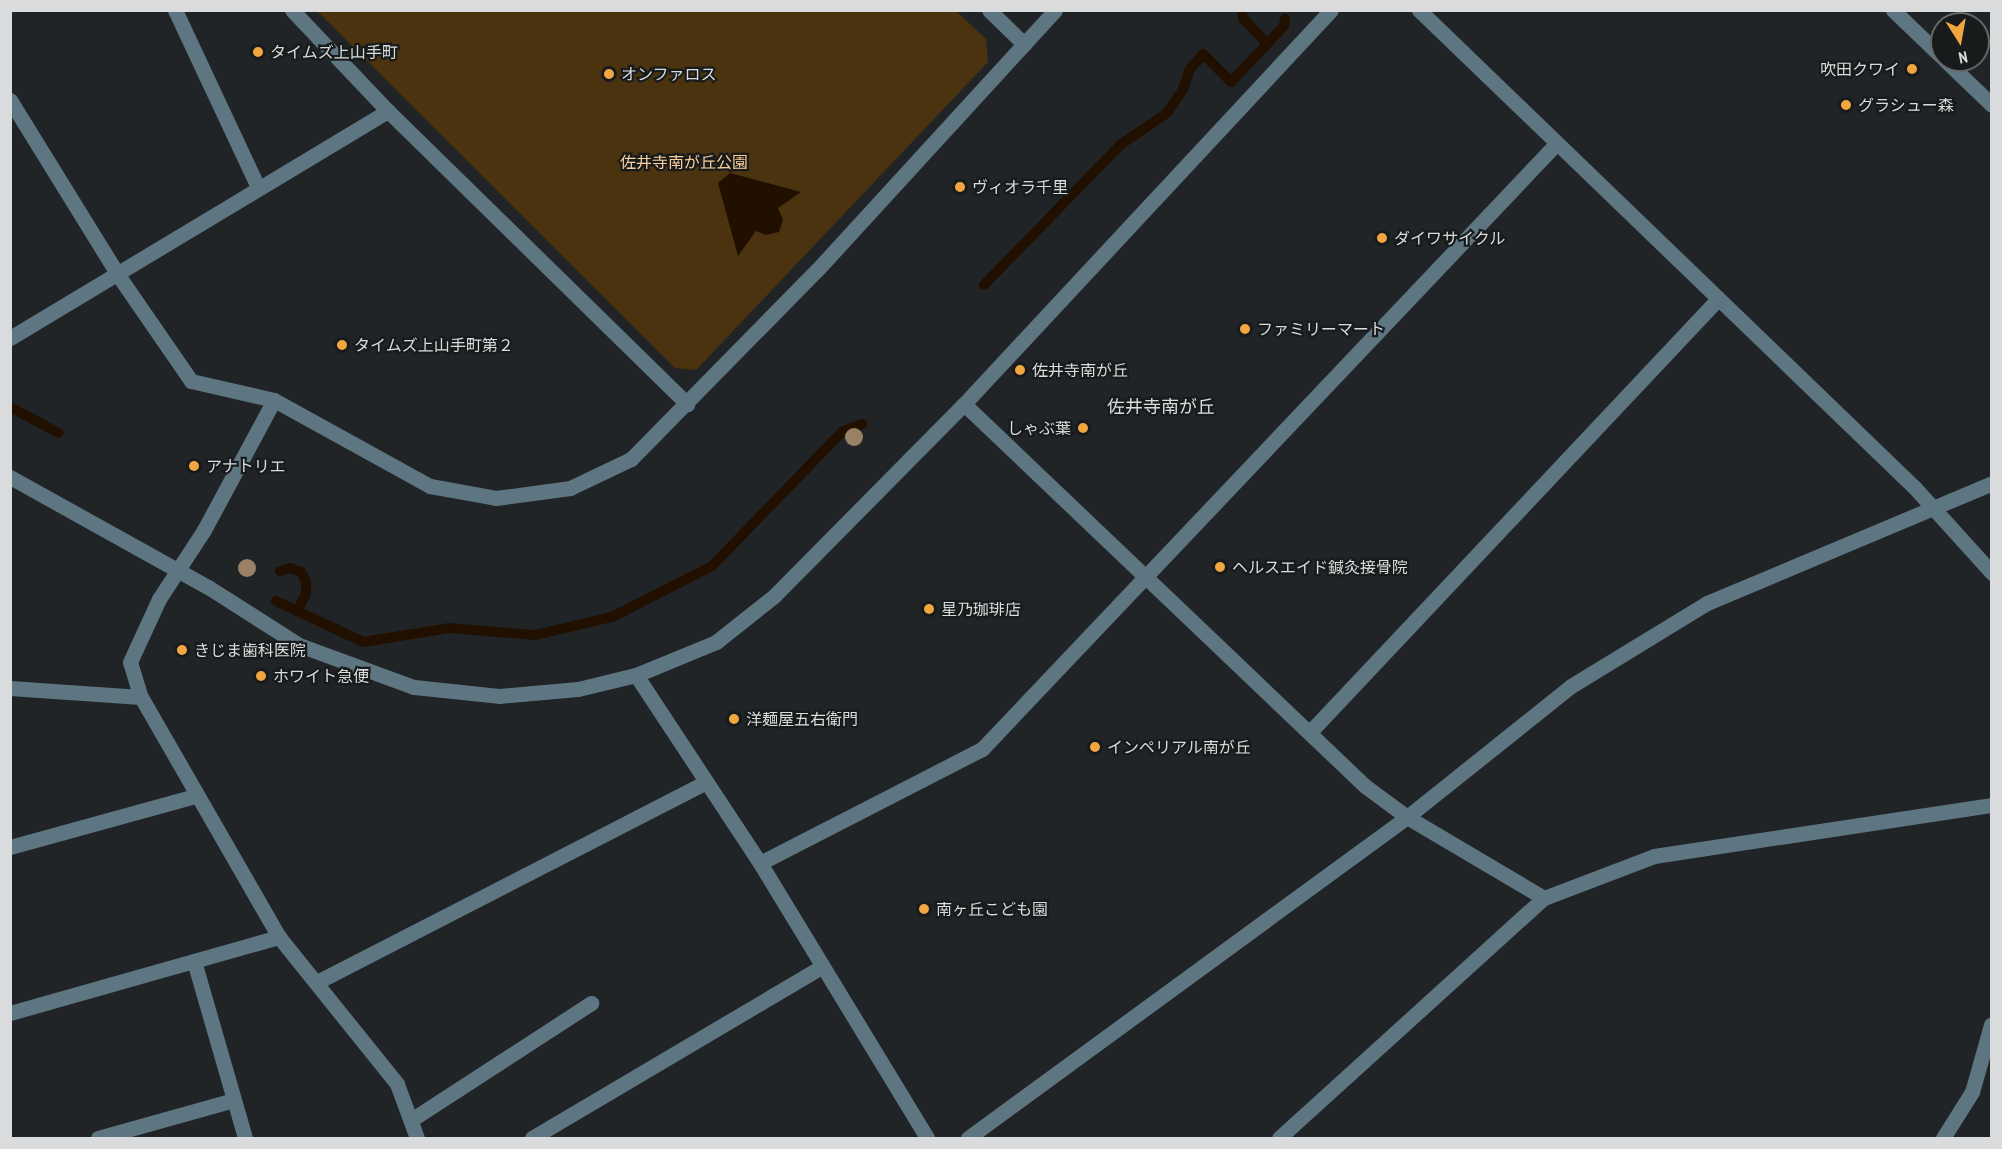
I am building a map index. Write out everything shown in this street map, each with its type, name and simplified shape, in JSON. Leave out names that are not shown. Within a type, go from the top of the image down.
[{"type":"street","points":[[175,10],[258,187]]},
{"type":"street","points":[[291,10],[388,111],[687,404]]},
{"type":"street","points":[[989,10],[1024,44]]},
{"type":"street","points":[[10,100],[118,275],[191,381],[274,400],[430,486],[496,498],[570,488],[631,459],[687,404],[1055,10]]},
{"type":"street","points":[[10,477],[179,570],[299,645],[414,687],[499,696],[578,690],[636,675],[716,642],[774,596],[964,404],[1331,10]]},
{"type":"street","points":[[1419,10],[1555,145],[1935,508],[1992,573]]},
{"type":"street","points":[[1893,10],[1930,45]]},
{"type":"street","points":[[1958,72],[1992,105]]},
{"type":"street","points":[[10,338],[388,111]]},
{"type":"street","points":[[760,863],[982,749],[1146,580],[1555,145]]},
{"type":"street","points":[[1310,732],[1718,299]]},
{"type":"street","points":[[274,400],[179,570],[159,599],[130,662],[141,697],[195,796],[279,938],[317,982],[350,1030],[397,1084],[417,1138]]},
{"type":"street","points":[[964,404],[1146,580],[1365,786],[1407,817],[1544,898]]},
{"type":"street","points":[[968,1138],[1407,817],[1571,686],[1707,603],[1992,483]]},
{"type":"street","points":[[636,675],[760,863],[821,967],[927,1138]]},
{"type":"street","points":[[10,688],[141,697]]},
{"type":"street","points":[[317,982],[706,782]]},
{"type":"street","points":[[10,847],[195,796]]},
{"type":"street","points":[[1279,1138],[1544,898],[1654,856],[1992,805]]},
{"type":"street","points":[[10,1013],[279,938]]},
{"type":"street","points":[[194,961],[245,1138]]},
{"type":"street","points":[[532,1138],[821,967]]},
{"type":"street","points":[[411,1120],[591,1003]]},
{"type":"street","points":[[1943,1138],[1972,1092],[1991,1025]]},
{"type":"street","points":[[99,1138],[234,1100]]},
{"type":"green space","name":"佐井寺南が丘公園","points":[[317,11],[956,11],[986,39],[988,62],[696,370],[675,368]]},
{"type":"shaded area","points":[[730,173],[801,192],[778,208],[783,220],[779,232],[766,235],[756,231],[738,256],[718,183]]},
{"type":"waterway","points":[[1241,10],[1243,18],[1267,44]]},
{"type":"waterway","points":[[984,285],[1120,145],[1167,113],[1183,89],[1190,69],[1203,54],[1231,82],[1284,26],[1285,19]]},
{"type":"waterway","points":[[10,407],[59,433]]},
{"type":"waterway","points":[[276,601],[363,642],[449,628],[535,635],[612,617],[712,566],[842,432],[862,424]]},
{"type":"waterway","points":[[280,571],[291,568],[301,572],[306,581],[306,594],[297,611]]},
{"type":"place","name":"タイムズ上山手町","points":[[258,52]]},
{"type":"place","name":"吹田クワイ","points":[[1912,69]]},
{"type":"place","name":"オンファロス","points":[[609,74]]},
{"type":"place","name":"グラシュー森","points":[[1846,105]]},
{"type":"place","name":"ヴィオラ千里","points":[[960,187]]},
{"type":"place","name":"ダイワサイクル","points":[[1382,238]]},
{"type":"place","name":"ファミリーマート","points":[[1245,329]]},
{"type":"place","name":"タイムズ上山手町第２","points":[[342,345]]},
{"type":"place","name":"佐井寺南が丘","points":[[1020,370]]},
{"type":"place","name":"しゃぶ葉","points":[[1083,428]]},
{"type":"place","name":"アナトリエ","points":[[194,466]]},
{"type":"place","name":"ヘルスエイド鍼灸接骨院","points":[[1220,567]]},
{"type":"place","name":"星乃珈琲店","points":[[929,609]]},
{"type":"place","name":"きじま歯科医院","points":[[182,650]]},
{"type":"place","name":"ホワイト急便","points":[[261,676]]},
{"type":"place","name":"洋麺屋五右衛門","points":[[734,719]]},
{"type":"place","name":"インペリアル南が丘","points":[[1095,747]]},
{"type":"place","name":"南ヶ丘こども園","points":[[924,909]]},
{"type":"district","name":"佐井寺南が丘","points":[[1161,407]]}]
